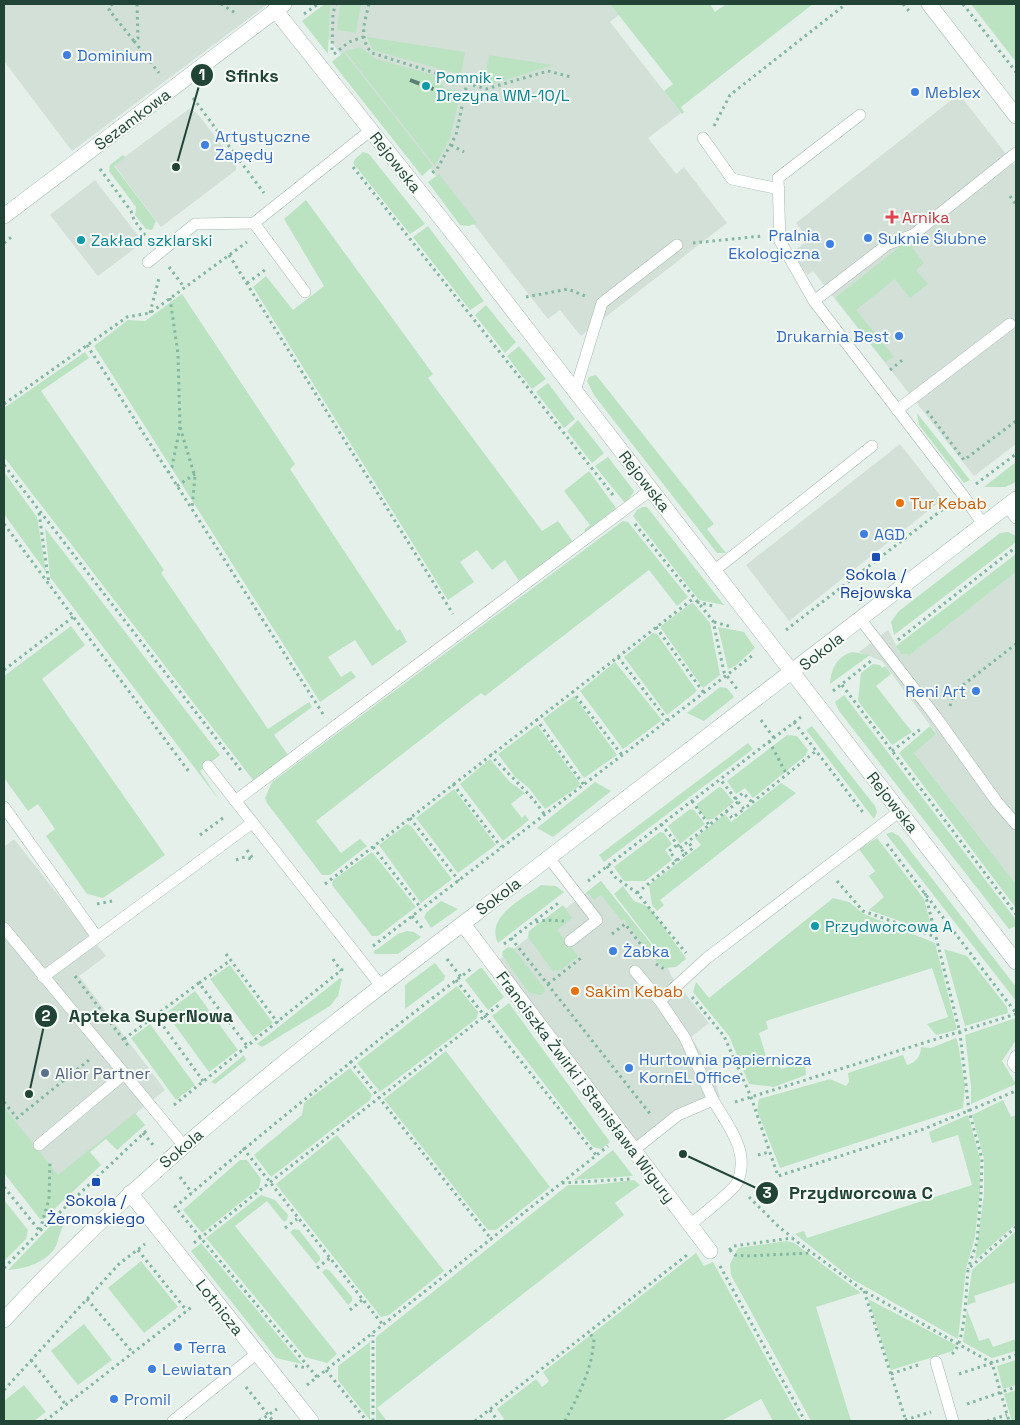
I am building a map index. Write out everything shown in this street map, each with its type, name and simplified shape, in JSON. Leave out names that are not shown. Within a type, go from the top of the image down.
[{"type":"street","points":[[929,4],[1016,116]]},
{"type":"street","name":"Rejowska","points":[[277,6],[371,130],[715,570],[1016,962]]},
{"type":"street","name":"Sezamkowa","points":[[4,216],[277,6]]},
{"type":"street","name":"Sokola","points":[[4,1320],[35,1286],[130,1193],[261,1081],[381,986],[793,673],[983,524],[1013,508]]},
{"type":"street","name":"Franciszka Żwirki i Stanisława Wigury","points":[[463,924],[709,1251]]},
{"type":"street","name":"Lotnicza","points":[[130,1193],[311,1421]]},
{"type":"lane","points":[[860,115],[778,178],[780,241],[814,301],[983,524]]},
{"type":"lane","points":[[257,227],[277,205],[371,130]]},
{"type":"lane","points":[[703,138],[732,179],[778,189]]},
{"type":"lane","points":[[814,301],[888,244],[913,235],[1016,154]]},
{"type":"lane","points":[[148,262],[195,224],[257,227]]},
{"type":"lane","points":[[257,227],[305,292]]},
{"type":"lane","points":[[575,391],[602,303],[677,245]]},
{"type":"lane","points":[[897,410],[1010,324]]},
{"type":"lane","points":[[715,570],[872,446]]},
{"type":"lane","points":[[235,801],[652,490]]},
{"type":"lane","points":[[861,620],[936,717],[997,802],[1016,824]]},
{"type":"lane","points":[[208,766],[381,986]]},
{"type":"lane","points":[[4,807],[97,937]]},
{"type":"lane","points":[[660,1001],[707,958],[900,811]]},
{"type":"lane","points":[[43,977],[252,823]]},
{"type":"lane","points":[[549,858],[597,920],[570,942]]},
{"type":"lane","points":[[4,928],[184,1146]]},
{"type":"lane","points":[[635,971],[660,1001],[685,1038],[713,1100],[737,1140],[742,1159],[736,1184],[690,1225]]},
{"type":"lane","points":[[1016,1056],[1013,1063],[1016,1067]]},
{"type":"lane","points":[[39,1145],[124,1074]]},
{"type":"lane","points":[[634,1150],[678,1115],[713,1100]]},
{"type":"lane","points":[[173,1421],[256,1354]]},
{"type":"lane","points":[[931,1362],[953,1421]]},
{"type":"path","points":[[111,4],[113,6],[109,10],[156,68]]},
{"type":"path","points":[[134,41],[138,38],[137,4]]},
{"type":"path","points":[[221,4],[230,11],[244,17]]},
{"type":"path","points":[[332,55],[333,13],[336,4]]},
{"type":"path","points":[[369,4],[363,37],[366,46],[372,53],[486,89],[548,72],[571,77]]},
{"type":"path","points":[[720,134],[714,127],[730,95],[846,4]]},
{"type":"path","points":[[963,4],[1016,72]]},
{"type":"path","points":[[340,48],[363,37]]},
{"type":"path","points":[[437,169],[456,135],[467,83]]},
{"type":"path","points":[[192,98],[265,195],[271,197],[277,205]]},
{"type":"path","points":[[450,145],[464,152]]},
{"type":"path","points":[[100,170],[132,211],[134,220],[140,228]]},
{"type":"path","points":[[357,172],[713,622],[724,672],[774,738]]},
{"type":"path","points":[[1010,196],[1016,205]]},
{"type":"path","points":[[4,404],[127,317],[150,313],[229,255],[257,227]]},
{"type":"path","points":[[677,245],[780,234]]},
{"type":"path","points":[[229,255],[448,608]]},
{"type":"path","points":[[247,283],[260,274]]},
{"type":"path","points":[[150,313],[160,275]]},
{"type":"path","points":[[506,301],[568,289],[602,303]]},
{"type":"path","points":[[168,473],[172,467],[180,427],[178,354],[170,297]]},
{"type":"path","points":[[87,345],[319,708]]},
{"type":"path","points":[[889,371],[905,358]]},
{"type":"path","points":[[915,396],[964,460],[1016,421]]},
{"type":"path","points":[[180,427],[194,474],[192,509]]},
{"type":"path","points":[[4,1268],[40,1231],[144,1133],[203,1081],[421,908],[459,881],[1016,454]]},
{"type":"path","points":[[4,465],[254,788]]},
{"type":"path","points":[[176,486],[194,474]]},
{"type":"path","points":[[39,511],[49,584]]},
{"type":"path","points":[[4,524],[196,781]]},
{"type":"path","points":[[504,944],[774,738],[1016,547]]},
{"type":"path","points":[[310,895],[694,598]]},
{"type":"path","points":[[4,670],[73,617]]},
{"type":"path","points":[[656,627],[704,693]]},
{"type":"path","points":[[892,751],[951,705],[954,692],[1016,644]]},
{"type":"path","points":[[618,656],[667,720]]},
{"type":"path","points":[[842,685],[1016,914]]},
{"type":"path","points":[[572,691],[622,755]]},
{"type":"path","points":[[536,719],[584,785]]},
{"type":"path","points":[[713,1100],[736,1102],[960,1033],[1016,1013],[794,722]]},
{"type":"path","points":[[769,741],[787,774]]},
{"type":"path","points":[[726,811],[732,818],[816,751]]},
{"type":"path","points":[[490,754],[515,782],[529,792],[544,814]]},
{"type":"path","points":[[720,779],[744,809]]},
{"type":"path","points":[[453,784],[501,847]]},
{"type":"path","points":[[677,861],[669,851],[688,842],[726,811],[744,793],[752,802]]},
{"type":"path","points":[[692,801],[709,825]]},
{"type":"path","points":[[218,811],[254,860]]},
{"type":"path","points":[[200,836],[223,818]]},
{"type":"path","points":[[410,818],[459,881]]},
{"type":"path","points":[[661,824],[685,854]]},
{"type":"path","points":[[637,892],[693,848],[688,842]]},
{"type":"path","points":[[373,846],[421,908]]},
{"type":"path","points":[[230,861],[245,857],[259,861]]},
{"type":"path","points":[[607,866],[615,876],[637,892],[692,959]]},
{"type":"path","points":[[825,867],[863,911],[936,937]]},
{"type":"path","points":[[925,893],[960,1033],[969,1111],[976,1133],[982,1167],[977,1242],[968,1269],[959,1345],[954,1353],[948,1355]]},
{"type":"path","points":[[89,902],[104,904],[113,900]]},
{"type":"path","points":[[412,916],[426,932]]},
{"type":"path","points":[[532,922],[546,920],[573,923]]},
{"type":"path","points":[[605,940],[625,924],[648,954]]},
{"type":"path","points":[[512,938],[661,1128]]},
{"type":"path","points":[[226,954],[278,1023]]},
{"type":"path","points":[[331,955],[341,971]]},
{"type":"path","points":[[548,984],[584,956]]},
{"type":"path","points":[[445,957],[461,976]]},
{"type":"path","points":[[124,1040],[231,960]]},
{"type":"path","points":[[64,962],[135,1054]]},
{"type":"path","points":[[317,1378],[175,1207],[243,1148],[350,1061],[472,968]]},
{"type":"path","points":[[74,976],[82,970]]},
{"type":"path","points":[[456,980],[596,1155]]},
{"type":"path","points":[[199,983],[248,1047]]},
{"type":"path","points":[[680,984],[724,1036],[751,1097],[778,1176],[924,1129],[1016,1091]]},
{"type":"path","points":[[179,1255],[268,1183],[497,1006]]},
{"type":"path","points":[[156,1016],[203,1081]]},
{"type":"path","points":[[4,1102],[17,1118],[89,1060],[110,1086]]},
{"type":"path","points":[[350,1061],[492,1240]]},
{"type":"path","points":[[169,1098],[175,1105]]},
{"type":"path","points":[[144,1133],[157,1149]]},
{"type":"path","points":[[301,1390],[622,1135]]},
{"type":"path","points":[[39,1145],[51,1161],[49,1198],[40,1231]]},
{"type":"path","points":[[243,1148],[268,1183],[383,1325]]},
{"type":"path","points":[[174,1171],[192,1193]]},
{"type":"path","points":[[562,1183],[598,1183],[653,1177]]},
{"type":"path","points":[[736,1184],[792,1238],[864,1291],[992,1363],[1009,1421]]},
{"type":"path","points":[[4,1187],[40,1231]]},
{"type":"path","points":[[285,1228],[297,1218]]},
{"type":"path","points":[[968,1269],[1016,1228]]},
{"type":"path","points":[[475,1421],[588,1332],[709,1251],[792,1238]]},
{"type":"path","points":[[4,1390],[118,1264],[151,1240]]},
{"type":"path","points":[[729,1249],[735,1255],[746,1256],[812,1253]]},
{"type":"path","points":[[138,1250],[187,1311]]},
{"type":"path","points":[[709,1251],[805,1421]]},
{"type":"path","points":[[317,1268],[330,1258]]},
{"type":"path","points":[[864,1291],[906,1421],[923,1415]]},
{"type":"path","points":[[45,1421],[210,1294]]},
{"type":"path","points":[[87,1299],[132,1353]]},
{"type":"path","points":[[350,1310],[362,1300]]},
{"type":"path","points":[[565,1421],[580,1395],[592,1362],[594,1339],[588,1332]]},
{"type":"path","points":[[373,1334],[373,1421]]},
{"type":"path","points":[[975,1370],[1016,1355]]},
{"type":"path","points":[[31,1360],[66,1405]]},
{"type":"path","points":[[891,1374],[931,1362]]},
{"type":"path","points":[[326,1370],[367,1421]]},
{"type":"path","points":[[234,1372],[274,1421]]},
{"type":"path","points":[[984,1398],[1016,1387]]},
{"type":"path","points":[[490,1410],[498,1421]]},
{"type":"path","points":[[260,1421],[269,1415]]},
{"type":"path","points":[[988,1421],[1007,1415]]},
{"type":"shaded area","points":[[4,4],[268,4],[72,151],[4,61]]},
{"type":"shaded area","points":[[325,4],[632,4],[610,22],[681,113],[648,138],[676,174],[684,167],[727,223],[581,336],[560,310],[548,319],[310,15]]},
{"type":"shaded area","points":[[959,94],[1016,167],[1016,444],[974,476],[813,271],[808,275],[791,253],[809,240],[796,223]]},
{"type":"shaded area","points":[[189,109],[197,113],[236,164],[236,170],[161,227],[114,165]]},
{"type":"shaded area","points":[[95,180],[143,242],[98,276],[50,215]]},
{"type":"shaded area","points":[[900,444],[943,499],[789,621],[746,565]]},
{"type":"shaded area","points":[[1016,572],[1016,884],[914,753],[936,733],[882,661],[859,652],[888,630],[901,654],[910,655]]},
{"type":"shaded area","points":[[14,839],[106,956],[79,976],[165,1090],[58,1176],[4,1109],[4,847]]},
{"type":"shaded area","points":[[601,881],[666,964],[672,977],[709,1023],[691,1037],[711,1068],[720,1097],[710,1097],[694,1102],[676,1113],[632,1147],[494,964]]},
{"type":"green space","points":[[325,4],[330,4],[328,54],[302,21]]},
{"type":"green space","points":[[340,4],[361,4],[356,33],[337,30]]},
{"type":"green space","points":[[610,4],[710,4],[715,12],[726,4],[813,4],[681,107],[684,112],[682,114],[664,91],[673,84]]},
{"type":"green space","points":[[971,4],[1016,4],[1016,62]]},
{"type":"green space","points":[[367,37],[465,52],[461,75],[373,50]]},
{"type":"green space","points":[[360,47],[376,59],[434,75],[446,89],[461,91],[450,138],[435,166],[345,51]]},
{"type":"green space","points":[[344,52],[433,166],[422,176],[332,62]]},
{"type":"green space","points":[[489,55],[553,65],[490,85],[485,77]]},
{"type":"green space","points":[[363,152],[369,154],[425,224],[410,234],[353,163]]},
{"type":"green space","points":[[123,155],[125,157],[114,166],[156,221],[152,230],[146,229],[135,215],[136,207],[109,171],[110,165]]},
{"type":"green space","points":[[439,174],[477,223],[469,226],[460,225],[428,182]]},
{"type":"green space","points":[[306,200],[433,374],[428,378],[542,531],[558,521],[573,542],[519,581],[505,560],[492,570],[477,550],[460,562],[474,582],[448,600],[253,287],[266,276],[293,310],[324,286],[284,219]]},
{"type":"green space","points":[[428,226],[484,301],[470,310],[413,237]]},
{"type":"green space","points":[[902,245],[911,246],[924,263],[916,270],[928,284],[910,298],[895,279],[856,310],[894,357],[885,362],[835,298]]},
{"type":"green space","points":[[182,294],[295,464],[290,469],[397,631],[400,629],[407,642],[372,666],[355,640],[328,657],[341,677],[351,671],[356,677],[320,702],[94,346],[128,320],[145,321]]},
{"type":"green space","points":[[486,305],[516,342],[505,353],[475,315]]},
{"type":"green space","points":[[519,346],[546,379],[532,389],[507,356]]},
{"type":"green space","points":[[85,352],[89,358],[41,391],[164,570],[161,573],[268,729],[309,702],[312,707],[274,735],[288,755],[253,780],[4,457],[4,408]]},
{"type":"green space","points":[[596,375],[714,524],[707,529],[726,553],[717,553],[594,395],[587,381],[589,377]]},
{"type":"green space","points":[[548,383],[575,419],[564,428],[536,392]]},
{"type":"green space","points":[[917,413],[970,480],[964,483],[919,425]]},
{"type":"green space","points":[[578,420],[604,453],[592,463],[567,431]]},
{"type":"green space","points":[[608,457],[634,491],[628,501],[624,502],[595,466]]},
{"type":"green space","points":[[1016,462],[1016,482],[1005,487],[984,487]]},
{"type":"green space","points":[[589,471],[616,508],[586,532],[584,530],[590,525],[564,491]]},
{"type":"green space","points":[[4,472],[37,517],[46,572],[4,514]]},
{"type":"green space","points":[[647,507],[724,605],[699,600],[633,516],[637,510]]},
{"type":"green space","points":[[623,521],[628,522],[688,597],[677,606],[649,570],[485,696],[481,693],[316,821],[341,853],[360,839],[367,846],[330,875],[322,875],[267,803],[265,798],[272,782]]},
{"type":"green space","points":[[45,528],[220,755],[200,771],[219,800],[50,577]]},
{"type":"green space","points":[[1008,532],[1016,536],[1016,542],[894,635],[891,622],[899,611],[1000,533]]},
{"type":"green space","points":[[1016,554],[1016,572],[910,655],[901,654],[896,646]]},
{"type":"green space","points":[[693,603],[710,623],[720,675],[703,688],[661,628],[661,626]]},
{"type":"green space","points":[[71,626],[85,645],[42,679],[165,855],[103,898],[87,894],[46,836],[55,829],[38,804],[28,811],[4,778],[4,676]]},
{"type":"green space","points":[[718,627],[744,632],[755,648],[735,666],[728,669]]},
{"type":"green space","points":[[653,633],[657,634],[697,691],[667,715],[624,657]]},
{"type":"green space","points":[[853,652],[870,655],[830,684],[833,668],[843,656]]},
{"type":"green space","points":[[615,662],[662,720],[623,749],[580,691]]},
{"type":"green space","points":[[873,664],[880,665],[882,668],[885,666],[891,674],[876,686],[912,732],[892,745],[858,701],[861,673]]},
{"type":"green space","points":[[720,687],[727,688],[734,697],[704,721],[687,713]]},
{"type":"green space","points":[[844,695],[1016,920],[1016,926],[1009,929],[839,711],[835,702]]},
{"type":"green space","points":[[574,696],[617,755],[584,778],[543,719]]},
{"type":"green space","points":[[537,725],[580,783],[578,787],[545,809],[529,788],[515,777],[498,754]]},
{"type":"green space","points":[[812,726],[875,806],[877,812],[874,819],[806,730]]},
{"type":"green space","points":[[930,726],[936,734],[914,753],[1016,884],[1016,908],[899,753]]},
{"type":"green space","points":[[787,735],[797,736],[808,750],[806,755],[753,798],[745,788],[736,794],[727,781]]},
{"type":"green space","points":[[748,743],[753,749],[604,862],[599,855]]},
{"type":"green space","points":[[490,759],[510,782],[525,793],[511,804],[522,818],[525,815],[529,820],[503,841],[460,784]]},
{"type":"green space","points":[[595,782],[611,791],[553,837],[537,828]]},
{"type":"green space","points":[[781,783],[796,793],[660,900],[664,905],[657,911],[652,905],[649,885],[701,845],[695,838],[725,814],[731,822]]},
{"type":"green space","points":[[719,787],[734,802],[713,819],[707,820],[697,808],[697,804]]},
{"type":"green space","points":[[454,789],[496,845],[458,873],[416,818]]},
{"type":"green space","points":[[690,809],[694,810],[705,824],[680,844],[668,826]]},
{"type":"green space","points":[[407,824],[411,826],[452,879],[421,903],[379,845]]},
{"type":"green space","points":[[660,832],[664,833],[672,844],[665,850],[672,860],[645,881],[624,881],[614,867]]},
{"type":"green space","points":[[892,832],[899,836],[1016,987],[1016,1001],[886,834]]},
{"type":"green space","points":[[877,838],[924,899],[933,933],[869,910],[884,897],[869,876],[875,871],[859,849]]},
{"type":"green space","points":[[372,852],[416,907],[378,936],[372,936],[332,885],[333,880]]},
{"type":"green space","points":[[601,881],[656,950],[651,955],[624,919],[622,921],[601,895],[594,900],[587,892]]},
{"type":"green space","points":[[541,885],[556,886],[564,892],[498,943],[495,933],[501,916],[516,902]]},
{"type":"green space","points":[[623,886],[634,901],[649,907],[685,957],[686,959],[676,967],[665,968],[655,960],[658,951],[614,894]]},
{"type":"green space","points":[[833,898],[849,902],[864,914],[935,943],[957,1030],[936,1035],[927,1024],[948,1017],[932,968],[766,1021],[768,1029],[759,1033],[769,1066],[779,1064],[781,1069],[805,1062],[806,1075],[774,1087],[749,1084],[729,1036],[693,992],[696,982],[709,998]]},
{"type":"green space","points":[[441,901],[458,909],[431,928],[424,917],[427,912]]},
{"type":"green space","points":[[563,905],[572,918],[557,930],[578,956],[561,970],[553,971],[528,937],[529,931]]},
{"type":"green space","points":[[407,931],[414,932],[421,937],[398,954],[375,954],[373,952],[398,934]]},
{"type":"green space","points":[[508,947],[513,948],[545,989],[544,993],[541,995],[529,993],[502,955],[503,951]]},
{"type":"green space","points":[[944,949],[967,956],[1007,1007],[1008,1013],[965,1026]]},
{"type":"green space","points":[[435,963],[445,976],[444,980],[405,1009],[405,985]]},
{"type":"green space","points":[[230,965],[273,1023],[253,1037],[210,979]]},
{"type":"green space","points":[[482,968],[504,997],[488,1010],[465,980]]},
{"type":"green space","points":[[340,978],[342,979],[338,996],[330,1006],[262,1047],[257,1044]]},
{"type":"green space","points":[[457,986],[478,1012],[477,1018],[380,1092],[357,1063]]},
{"type":"green space","points":[[195,991],[238,1050],[209,1072],[166,1013]]},
{"type":"green space","points":[[509,1003],[610,1142],[601,1149],[593,1147],[492,1016]]},
{"type":"green space","points":[[1016,1018],[1016,1040],[1002,1061],[1016,1084],[971,1104],[971,1086],[965,1035]]},
{"type":"green space","points":[[150,1024],[195,1085],[176,1100],[131,1038]]},
{"type":"green space","points":[[956,1038],[965,1087],[963,1108],[780,1168],[757,1110],[759,1099],[830,1079],[846,1086],[849,1082],[848,1073],[903,1055],[907,1065],[919,1057],[921,1047],[931,1048]]},
{"type":"green space","points":[[446,1051],[550,1187],[496,1230],[488,1230],[384,1099]]},
{"type":"green space","points":[[244,1055],[246,1060],[215,1084],[211,1082]]},
{"type":"green space","points":[[350,1068],[372,1095],[370,1100],[271,1177],[254,1155],[302,1115],[304,1103]]},
{"type":"green space","points":[[1003,1100],[1011,1117],[1016,1115],[1016,1224],[975,1260],[984,1194],[984,1159],[972,1115]]},
{"type":"green space","points":[[4,1107],[58,1175],[135,1113],[145,1125],[117,1150],[106,1139],[90,1152],[101,1165],[44,1219],[40,1219],[4,1173]]},
{"type":"green space","points":[[968,1115],[980,1159],[980,1191],[975,1237],[966,1269],[958,1339],[852,1279],[795,1234],[804,1231],[807,1238],[972,1185],[958,1135],[932,1143],[929,1132]]},
{"type":"green space","points":[[337,1135],[444,1271],[389,1315],[381,1317],[276,1184]]},
{"type":"green space","points":[[613,1150],[633,1176],[574,1180]]},
{"type":"green space","points":[[240,1160],[247,1160],[261,1179],[259,1188],[202,1233],[183,1210]]},
{"type":"green space","points":[[634,1180],[640,1185],[615,1203],[624,1215],[377,1408],[387,1421],[376,1421],[376,1337],[568,1185],[593,1185]]},
{"type":"green space","points":[[261,1195],[275,1200],[288,1215],[287,1220],[284,1222],[267,1201],[235,1226],[337,1354],[327,1363],[305,1357],[206,1238]]},
{"type":"green space","points":[[4,1200],[28,1230],[26,1239],[4,1261]]},
{"type":"green space","points":[[62,1214],[70,1217],[63,1227],[52,1252],[35,1264],[8,1270]]},
{"type":"green space","points":[[294,1229],[299,1230],[320,1257],[316,1264],[290,1232]]},
{"type":"green space","points":[[1016,1231],[1016,1282],[974,1296],[976,1302],[967,1305],[972,1270]]},
{"type":"green space","points":[[787,1241],[794,1243],[861,1293],[816,1307],[851,1421],[811,1421],[731,1275],[730,1264],[738,1248]]},
{"type":"green space","points":[[201,1243],[302,1364],[276,1358],[191,1251]]},
{"type":"green space","points":[[696,1253],[704,1266],[713,1262],[801,1421],[773,1421],[761,1399],[721,1421],[502,1421],[504,1419],[497,1409],[536,1379],[542,1387],[549,1381],[543,1372]]},
{"type":"green space","points":[[141,1261],[178,1307],[144,1333],[108,1288]]},
{"type":"green space","points":[[326,1269],[330,1271],[352,1297],[352,1301],[348,1305],[322,1272]]},
{"type":"green space","points":[[868,1299],[956,1345],[953,1351],[891,1370]]},
{"type":"green space","points":[[967,1310],[979,1341],[989,1338],[993,1347],[1016,1339],[1016,1351],[992,1358],[963,1342]]},
{"type":"green space","points":[[84,1324],[112,1360],[78,1385],[51,1351]]},
{"type":"green space","points":[[370,1342],[370,1420],[338,1380],[338,1366]]},
{"type":"green space","points":[[1016,1360],[1016,1385],[1003,1389],[997,1366]]},
{"type":"green space","points":[[24,1385],[46,1412],[34,1421],[4,1421],[4,1401]]},
{"type":"green space","points":[[1016,1390],[1016,1421],[1012,1421],[1004,1394]]},
{"type":"railway","points":[[410,80],[441,92]]},
{"type":"place","name":"Dominium","points":[[67,55]]},
{"type":"place","name":"Pomnik - Drezyna WM-10/L","points":[[426,86]]},
{"type":"place","name":"Meblex","points":[[915,92]]},
{"type":"place","name":"Artystyczne Zapędy","points":[[205,145]]},
{"type":"place","name":"Sfinks","points":[[176,167]]},
{"type":"place","name":"Arnika","points":[[892,217]]},
{"type":"place","name":"Suknie Ślubne","points":[[868,238]]},
{"type":"place","name":"Zakład szklarski","points":[[81,240]]},
{"type":"place","name":"Pralnia Ekologiczna","points":[[830,244]]},
{"type":"place","name":"Drukarnia Best","points":[[899,336]]},
{"type":"place","name":"Tur Kebab","points":[[900,503]]},
{"type":"place","name":"AGD","points":[[864,534]]},
{"type":"place","name":"Sokola / Rejowska","points":[[876,557]]},
{"type":"place","name":"Reni Art","points":[[976,691]]},
{"type":"place","name":"Przydworcowa A","points":[[815,926]]},
{"type":"place","name":"Żabka","points":[[613,951]]},
{"type":"place","name":"Sakim Kebab","points":[[575,991]]},
{"type":"place","name":"Hurtownia papiernicza KornEL Office","points":[[629,1068]]},
{"type":"place","name":"Alior Partner","points":[[45,1073]]},
{"type":"place","name":"Apteka SuperNowa","points":[[29,1094]]},
{"type":"place","name":"Przydworcowa C","points":[[683,1154]]},
{"type":"place","name":"Sokola / Żeromskiego","points":[[96,1182]]},
{"type":"place","name":"Terra","points":[[178,1347]]},
{"type":"place","name":"Lewiatan","points":[[152,1369]]},
{"type":"place","name":"Promil","points":[[114,1399]]}]
